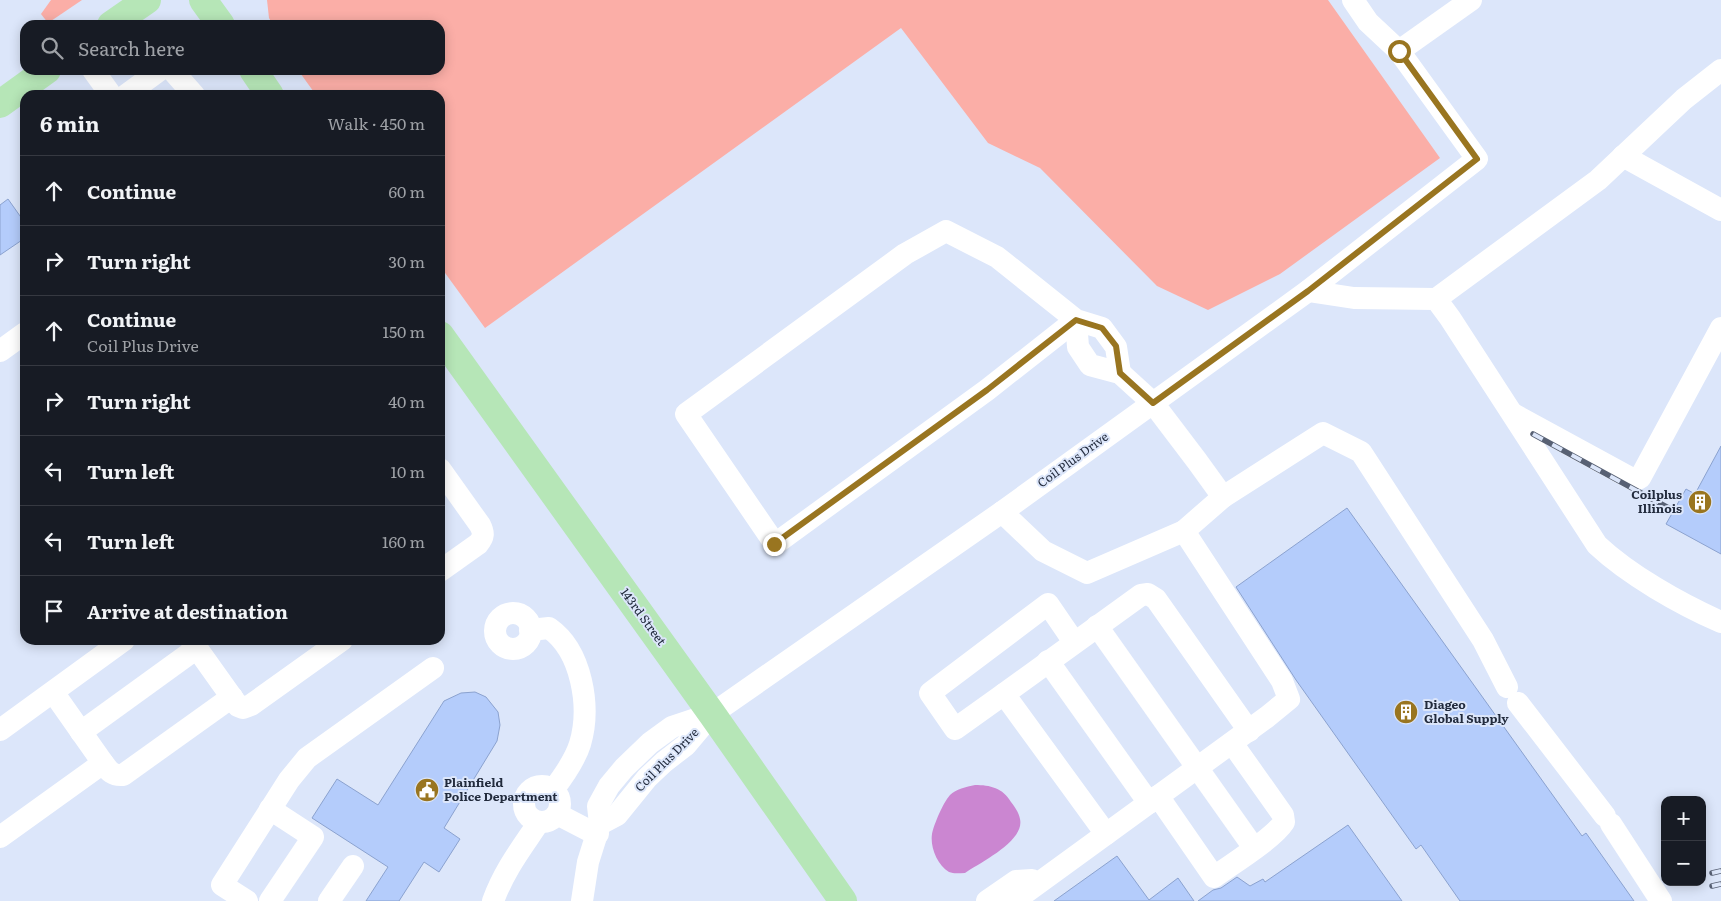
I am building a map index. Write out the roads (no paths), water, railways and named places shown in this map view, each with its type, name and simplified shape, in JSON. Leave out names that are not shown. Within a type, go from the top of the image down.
[{"type":"main road","points":[[118,20],[147,0]]},
{"type":"main road","points":[[203,0],[217,20]]},
{"type":"main road","points":[[0,104],[40,75]]},
{"type":"main road","points":[[256,75],[266,90]]},
{"type":"main road","name":"143rd Street","points":[[445,343],[844,901]]},
{"type":"street","points":[[1353,0],[1368,22],[1399,51],[1470,0]]},
{"type":"street","name":"Coil Plus Drive","points":[[599,829],[617,815],[647,778],[686,745],[712,714],[1002,512],[1308,291],[1477,159],[1399,51]]},
{"type":"street","points":[[1308,291],[1354,298],[1436,298],[1598,180],[1684,99],[1721,70]]},
{"type":"street","points":[[97,75],[107,90]]},
{"type":"street","points":[[133,90],[153,75]]},
{"type":"street","points":[[176,75],[190,90]]},
{"type":"street","points":[[1623,156],[1721,210]]},
{"type":"street","points":[[1076,320],[987,390],[774,544],[686,414],[905,254],[946,231],[998,258],[1076,320],[1102,328],[1116,346],[1120,373]]},
{"type":"street","points":[[1436,298],[1597,545],[1613,560],[1690,608],[1721,622]]},
{"type":"street","points":[[1076,320],[1078,347],[1090,365],[1120,373],[1153,403],[1223,498]]},
{"type":"street","points":[[1511,413],[1634,480],[1638,480],[1721,328]]},
{"type":"street","points":[[0,351],[20,337]]},
{"type":"street","points":[[1002,512],[1043,551],[1087,573],[1184,531],[1223,498],[1324,433],[1360,452],[1482,640],[1513,696],[1608,820],[1661,901]]},
{"type":"street","points":[[445,476],[484,532],[483,538],[478,544],[445,567]]},
{"type":"street","points":[[1014,901],[1039,891],[1106,834],[1289,699],[1282,680],[1184,531]]},
{"type":"street","points":[[1048,661],[1214,877],[1280,829],[1284,822],[1283,815],[1240,737],[1152,596],[1148,594],[1142,594],[1074,642],[1048,661],[1004,694],[955,729],[930,693],[1048,604],[1074,642]]},
{"type":"street","points":[[1097,626],[1254,848]]},
{"type":"street","points":[[530,630],[549,628],[564,641],[571,652],[579,672],[583,692],[583,719],[580,744],[553,790]]},
{"type":"street","points":[[0,730],[117,645]]},
{"type":"street","points":[[81,732],[193,645]]},
{"type":"street","points":[[195,645],[238,706],[244,708],[251,705],[335,645]]},
{"type":"street","points":[[246,901],[217,893],[289,780],[307,758],[433,668]]},
{"type":"street","points":[[53,692],[110,772],[115,775],[123,775],[232,697]]},
{"type":"street","points":[[1004,694],[1106,834]]},
{"type":"street","points":[[0,837],[104,763]]},
{"type":"street","points":[[493,901],[512,860],[548,818],[560,806],[553,790],[542,786],[527,795],[524,806],[534,820],[548,818],[588,830],[599,829],[588,862],[582,901]]},
{"type":"street","points":[[270,809],[312,837],[270,901]]},
{"type":"street","points":[[329,901],[353,866]]},
{"type":"street","points":[[986,901],[1016,881],[1039,891]]},
{"type":"railway","points":[[1533,434],[1674,511]]},
{"type":"railway","points":[[1712,873],[1721,871]]},
{"type":"railway","points":[[1712,886],[1721,884]]},
{"type":"place","name":"Coilplus Illinois","points":[[1700,502]]},
{"type":"place","name":"Diageo Global Supply","points":[[1406,712]]},
{"type":"place","name":"Plainfield Police Department","points":[[427,790]]}]
